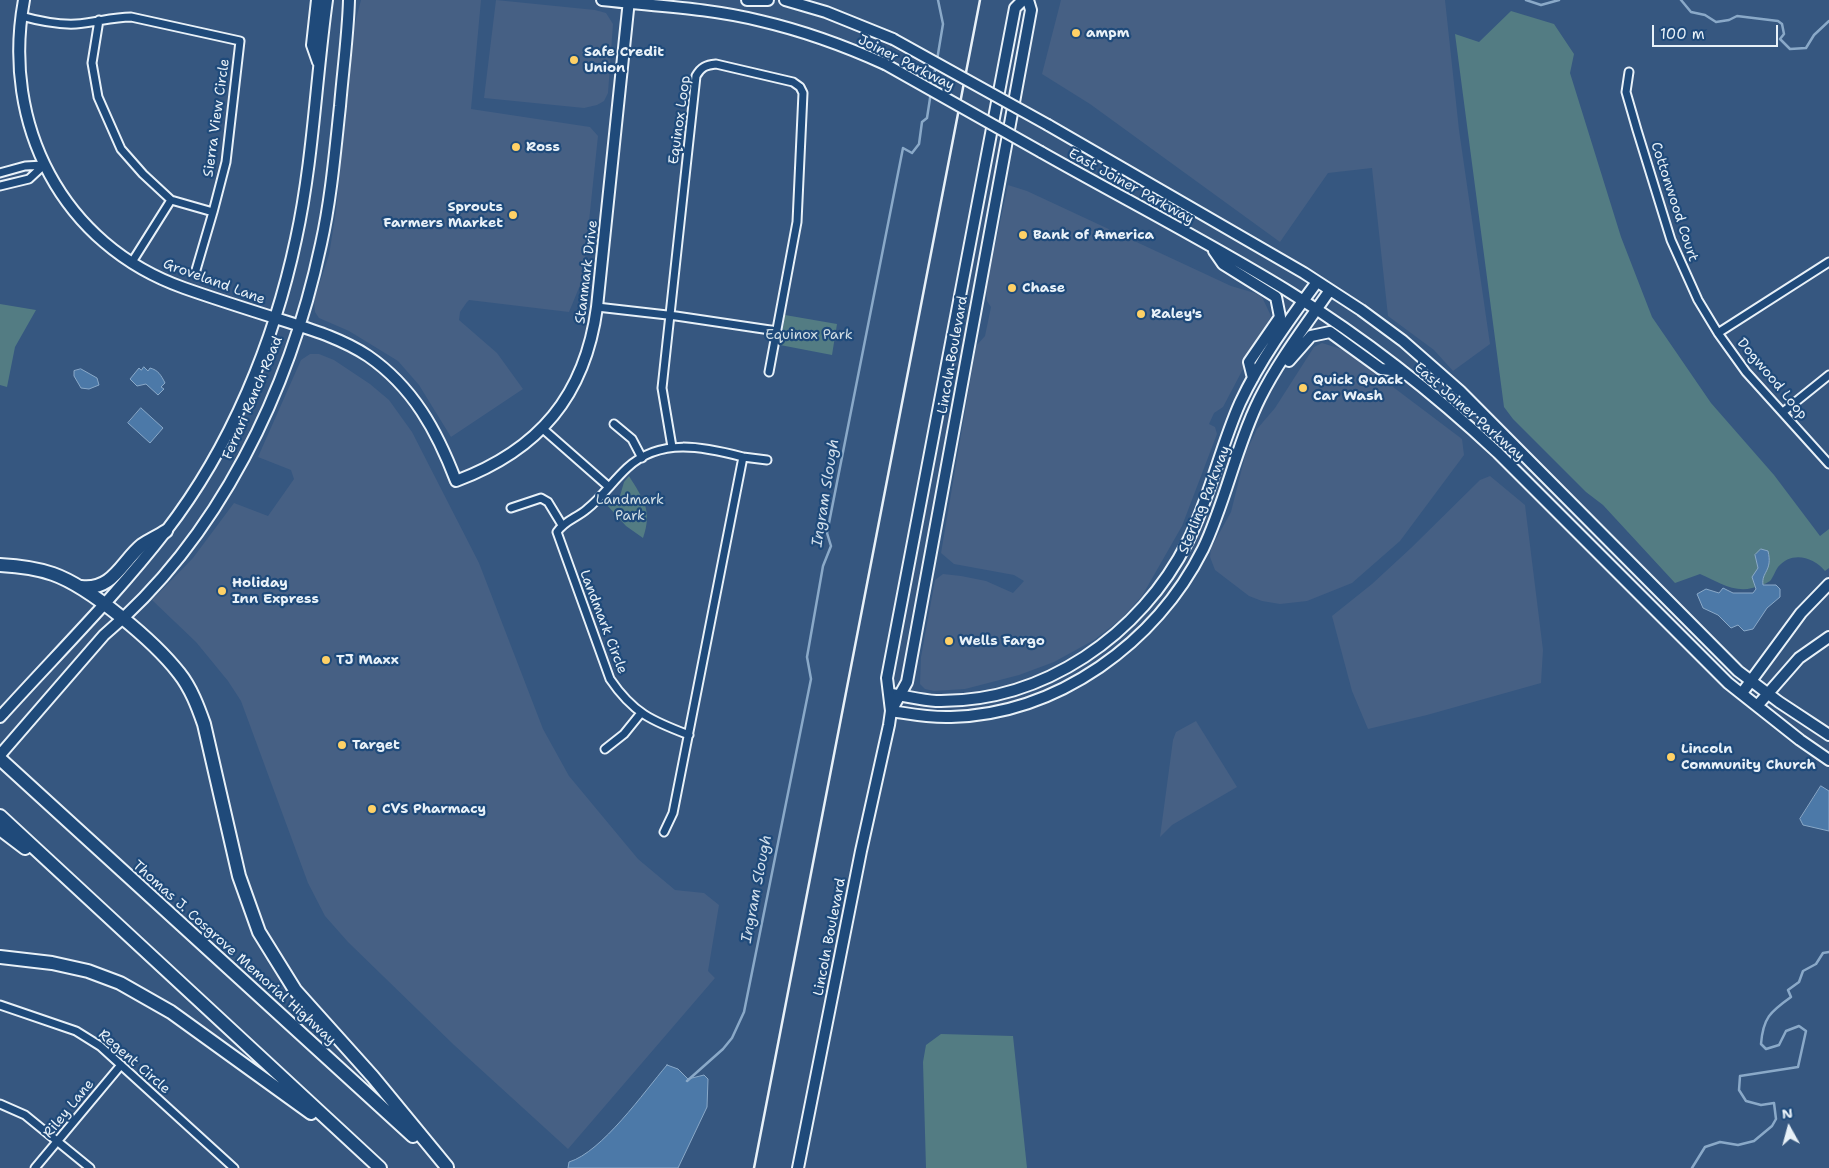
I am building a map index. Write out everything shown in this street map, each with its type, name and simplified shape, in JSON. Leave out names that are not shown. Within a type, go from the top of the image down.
[{"type":"highway","points":[[81,587],[90,588],[107,582],[115,576],[142,546],[166,531]]},
{"type":"highway","points":[[0,565],[53,574],[81,587],[122,620],[179,673],[197,704],[214,762],[242,885],[259,932],[294,990],[373,1077],[448,1167]]},
{"type":"highway","name":"Thomas J. Cosgrove Memorial Highway","points":[[0,759],[448,1167]]},
{"type":"highway","points":[[0,816],[380,1168]]},
{"type":"highway","points":[[0,830],[20,845],[57,867]]},
{"type":"highway","points":[[0,957],[52,963],[88,972],[120,983],[148,997],[357,1146]]},
{"type":"main road","name":"Groveland Lane","points":[[24,0],[18,48],[22,96],[28,122],[44,165],[69,203],[83,220],[114,249],[132,262],[182,288],[299,326],[352,347],[397,380],[434,429],[456,480]]},
{"type":"main road","points":[[317,0],[312,45],[318,62]]},
{"type":"main road","name":"Ferrari Ranch Road","points":[[0,717],[103,605],[166,531],[189,497],[228,430],[275,318],[301,215],[318,62],[328,0]]},
{"type":"main road","name":"Ferrari Ranch Road","points":[[0,755],[104,635],[122,620],[186,549],[234,476],[272,397],[299,326],[326,220],[349,20],[349,0]]},
{"type":"main road","points":[[349,20],[357,0]]},
{"type":"main road","name":"Joiner Parkway","points":[[602,0],[672,6],[760,20],[815,36],[885,64],[1041,152]]},
{"type":"main road","points":[[747,0],[768,0]]},
{"type":"main road","name":"Joiner Parkway","points":[[785,0],[826,12],[893,39],[1048,125]]},
{"type":"main road","name":"Lincoln Boulevard","points":[[891,711],[887,678],[1015,8],[1023,0]]},
{"type":"main road","name":"Lincoln Boulevard","points":[[798,1168],[891,711],[907,682],[1030,20],[1031,10],[1028,0]]},
{"type":"main road","name":"Stanmark Drive","points":[[456,480],[502,460],[543,429],[566,399],[582,368],[594,331],[630,2]]},
{"type":"main road","name":"East Joiner Parkway","points":[[1048,125],[1317,282],[1390,332],[1445,376],[1698,632],[1750,681],[1829,735]]},
{"type":"main road","name":"East Joiner Parkway","points":[[1041,152],[1303,301],[1400,370],[1475,431],[1728,683],[1829,760]]},
{"type":"main road","points":[[1212,248],[1223,264],[1276,297],[1280,306],[1280,317],[1250,362],[1253,378]]},
{"type":"main road","name":"Sterling Parkway","points":[[889,693],[931,700],[951,700],[974,699],[1016,690],[1053,675],[1077,662],[1098,649],[1129,623],[1157,592],[1188,541],[1237,411],[1253,378],[1317,282]]},
{"type":"main road","name":"Sterling Parkway","points":[[891,711],[952,717],[976,715],[1021,705],[1062,689],[1085,677],[1126,648],[1164,609],[1200,554],[1254,412],[1266,389],[1330,290]]},
{"type":"main road","points":[[1266,389],[1311,336],[1320,333],[1330,332],[1381,369],[1400,370]]},
{"type":"main road","points":[[1742,694],[1801,613],[1829,584]]},
{"type":"main road","points":[[1757,706],[1799,658],[1827,637]]},
{"type":"street","points":[[21,16],[56,24],[75,24],[99,20],[92,62],[98,97],[120,149],[171,200],[213,212],[196,270]]},
{"type":"street","name":"Sierra View Circle","points":[[99,20],[131,17],[240,41],[226,162],[213,212]]},
{"type":"street","name":"Equinox Loop","points":[[672,447],[662,388],[668,315],[696,76],[700,68],[716,64],[793,82],[800,86],[803,93],[798,222],[769,372]]},
{"type":"street","name":"Cottonwood Court","points":[[1629,72],[1626,92],[1668,231],[1684,273],[1718,333]]},
{"type":"street","points":[[0,173],[25,166],[44,165]]},
{"type":"street","points":[[0,186],[29,179],[44,165]]},
{"type":"street","points":[[132,262],[171,200]]},
{"type":"street","points":[[1718,333],[1829,262]]},
{"type":"street","points":[[597,307],[777,331]]},
{"type":"street","name":"Dogwood Loop","points":[[1718,333],[1746,372],[1829,464]]},
{"type":"street","points":[[1783,412],[1829,375]]},
{"type":"street","points":[[614,424],[632,439],[642,458]]},
{"type":"street","points":[[543,429],[610,488]]},
{"type":"street","points":[[511,508],[541,498],[548,502],[562,525],[587,510],[628,467],[642,458],[672,447],[704,447],[743,457],[767,460]]},
{"type":"street","points":[[664,832],[673,813],[743,457]]},
{"type":"street","name":"Landmark Circle","points":[[562,525],[557,532],[559,539],[610,679],[619,692],[641,713],[651,720],[689,735]]},
{"type":"street","points":[[605,749],[624,734],[641,713]]},
{"type":"street","name":"Regent Circle","points":[[0,1005],[76,1031],[100,1046],[234,1168]]},
{"type":"street","name":"Riley Lane","points":[[35,1168],[120,1065]]},
{"type":"street","points":[[0,1104],[25,1115],[90,1168]]},
{"type":"shaded area","points":[[361,0],[481,0],[471,109],[590,127],[598,136],[583,278],[569,312],[469,300],[467,302],[460,312],[459,320],[497,353],[523,389],[451,437],[419,385],[398,361],[349,331],[319,318],[315,312],[314,300],[329,255],[336,211],[355,23]]},
{"type":"shaded area","points":[[496,0],[595,10],[606,13],[613,24],[608,93],[604,101],[584,108],[484,98]]},
{"type":"shaded area","points":[[1061,0],[1445,0],[1459,130],[1490,344],[1453,371],[1434,350],[1388,316],[1372,168],[1328,173],[1280,242],[1090,104],[1042,74]]},
{"type":"shaded area","points":[[1008,185],[1027,191],[1231,286],[1255,293],[1262,297],[1271,316],[1223,407],[1214,413],[1209,424],[1215,427],[1217,434],[1182,526],[1142,596],[1121,619],[1094,640],[1054,662],[1019,675],[965,689],[934,691],[925,689],[920,684],[921,657],[935,580],[943,574],[961,576],[986,581],[1013,593],[1024,581],[1014,575],[954,564],[941,553],[976,346],[985,336],[991,307],[987,301],[986,288]]},
{"type":"shaded area","points":[[1322,343],[1344,350],[1462,439],[1464,455],[1400,541],[1352,583],[1307,601],[1280,604],[1262,601],[1249,596],[1215,570],[1210,557],[1211,548],[1231,512],[1246,452],[1257,429],[1275,408],[1314,347]]},
{"type":"shaded area","points":[[310,354],[319,354],[334,360],[370,384],[389,400],[412,432],[479,563],[543,729],[569,776],[638,859],[675,890],[704,893],[719,905],[708,971],[715,978],[568,1149],[454,1045],[348,942],[325,916],[308,883],[241,701],[228,681],[196,642],[152,600],[193,558],[234,503],[268,516],[294,479],[291,470],[258,457],[301,360]]},
{"type":"shaded area","points":[[144,367],[148,371],[150,368],[153,369],[161,375],[165,383],[161,387],[164,389],[158,395],[146,384],[137,386],[130,379],[139,368],[141,370]]},
{"type":"shaded area","points":[[81,369],[97,378],[99,385],[89,389],[81,388],[74,376],[74,371]]},
{"type":"shaded area","points":[[141,408],[163,428],[150,443],[128,423]]},
{"type":"shaded area","points":[[1490,476],[1525,505],[1543,650],[1541,683],[1427,715],[1368,729],[1352,691],[1332,616],[1372,584],[1480,480]]},
{"type":"shaded area","points":[[1761,549],[1768,551],[1769,558],[1763,585],[1776,585],[1780,589],[1780,597],[1767,608],[1753,629],[1744,631],[1738,625],[1731,628],[1718,615],[1703,608],[1697,594],[1706,589],[1719,593],[1723,588],[1733,593],[1753,593],[1756,589],[1752,577],[1758,568],[1755,555]]},
{"type":"shaded area","points":[[1196,721],[1237,787],[1172,825],[1160,837],[1173,740],[1176,732]]},
{"type":"shaded area","points":[[1821,786],[1829,791],[1829,831],[1803,825],[1800,819]]},
{"type":"shaded area","points":[[667,1065],[678,1069],[688,1079],[704,1075],[708,1079],[707,1107],[678,1168],[568,1168],[569,1162],[582,1156],[595,1146],[622,1120]]},
{"type":"green space","points":[[1511,11],[1554,24],[1574,54],[1570,73],[1621,237],[1652,317],[1711,403],[1774,475],[1820,536],[1829,529],[1829,568],[1825,571],[1808,559],[1795,557],[1783,562],[1770,581],[1752,588],[1732,588],[1700,574],[1675,583],[1603,505],[1586,492],[1513,419],[1504,407],[1455,34],[1479,42]]},
{"type":"green space","points":[[0,304],[36,310],[15,347],[7,387],[0,385]]},
{"type":"green space","name":"Equinox Park","points":[[785,315],[837,324],[832,355],[780,345]]},
{"type":"green space","name":"Landmark Park","points":[[629,476],[642,498],[647,512],[643,538],[626,526],[606,504],[620,496],[624,482]]},
{"type":"green space","points":[[941,1034],[1013,1036],[1027,1168],[926,1168],[923,1062],[926,1045]]},
{"type":"waterway","name":"Ingram Slough","points":[[937,60],[943,24],[938,0]]},
{"type":"waterway","name":"Ingram Slough","points":[[1526,0],[1541,5],[1559,0]]},
{"type":"waterway","name":"Ingram Slough","points":[[1681,0],[1691,12],[1705,15],[1716,22],[1729,20],[1737,16],[1778,21],[1782,24],[1784,34],[1780,39],[1790,49],[1806,48],[1814,35],[1829,21]]},
{"type":"waterway","name":"Ingram Slough","points":[[932,87],[936,65]]},
{"type":"waterway","name":"Ingram Slough","points":[[687,1081],[723,1049],[732,1038],[744,1012],[811,679],[807,657],[823,566],[831,546],[827,533],[903,148],[912,153],[919,144],[922,122],[927,118],[931,92]]},
{"type":"waterway","points":[[1692,1168],[1705,1147],[1720,1142],[1738,1145],[1754,1141],[1772,1126],[1776,1119],[1774,1103],[1761,1105],[1746,1101],[1739,1090],[1740,1076],[1798,1067],[1806,1031],[1799,1026],[1786,1031],[1779,1045],[1766,1049],[1761,1044],[1762,1035],[1769,1016],[1791,997],[1788,990],[1799,982],[1803,971],[1816,964],[1823,953],[1829,952]]},
{"type":"railway","points":[[754,1168],[980,0]]},
{"type":"place","name":"ampm","points":[[1076,33]]},
{"type":"place","name":"Safe Credit Union","points":[[574,60]]},
{"type":"place","name":"Ross","points":[[516,147]]},
{"type":"place","name":"Sprouts Farmers Market","points":[[513,215]]},
{"type":"place","name":"Bank of America","points":[[1023,235]]},
{"type":"place","name":"Chase","points":[[1012,288]]},
{"type":"place","name":"Raley's","points":[[1141,314]]},
{"type":"place","name":"Quick Quack Car Wash","points":[[1303,388]]},
{"type":"place","name":"Holiday Inn Express","points":[[222,591]]},
{"type":"place","name":"Wells Fargo","points":[[949,641]]},
{"type":"place","name":"TJ Maxx","points":[[326,660]]},
{"type":"place","name":"Target","points":[[342,745]]},
{"type":"place","name":"Lincoln Community Church","points":[[1671,757]]},
{"type":"place","name":"CVS Pharmacy","points":[[372,809]]}]
